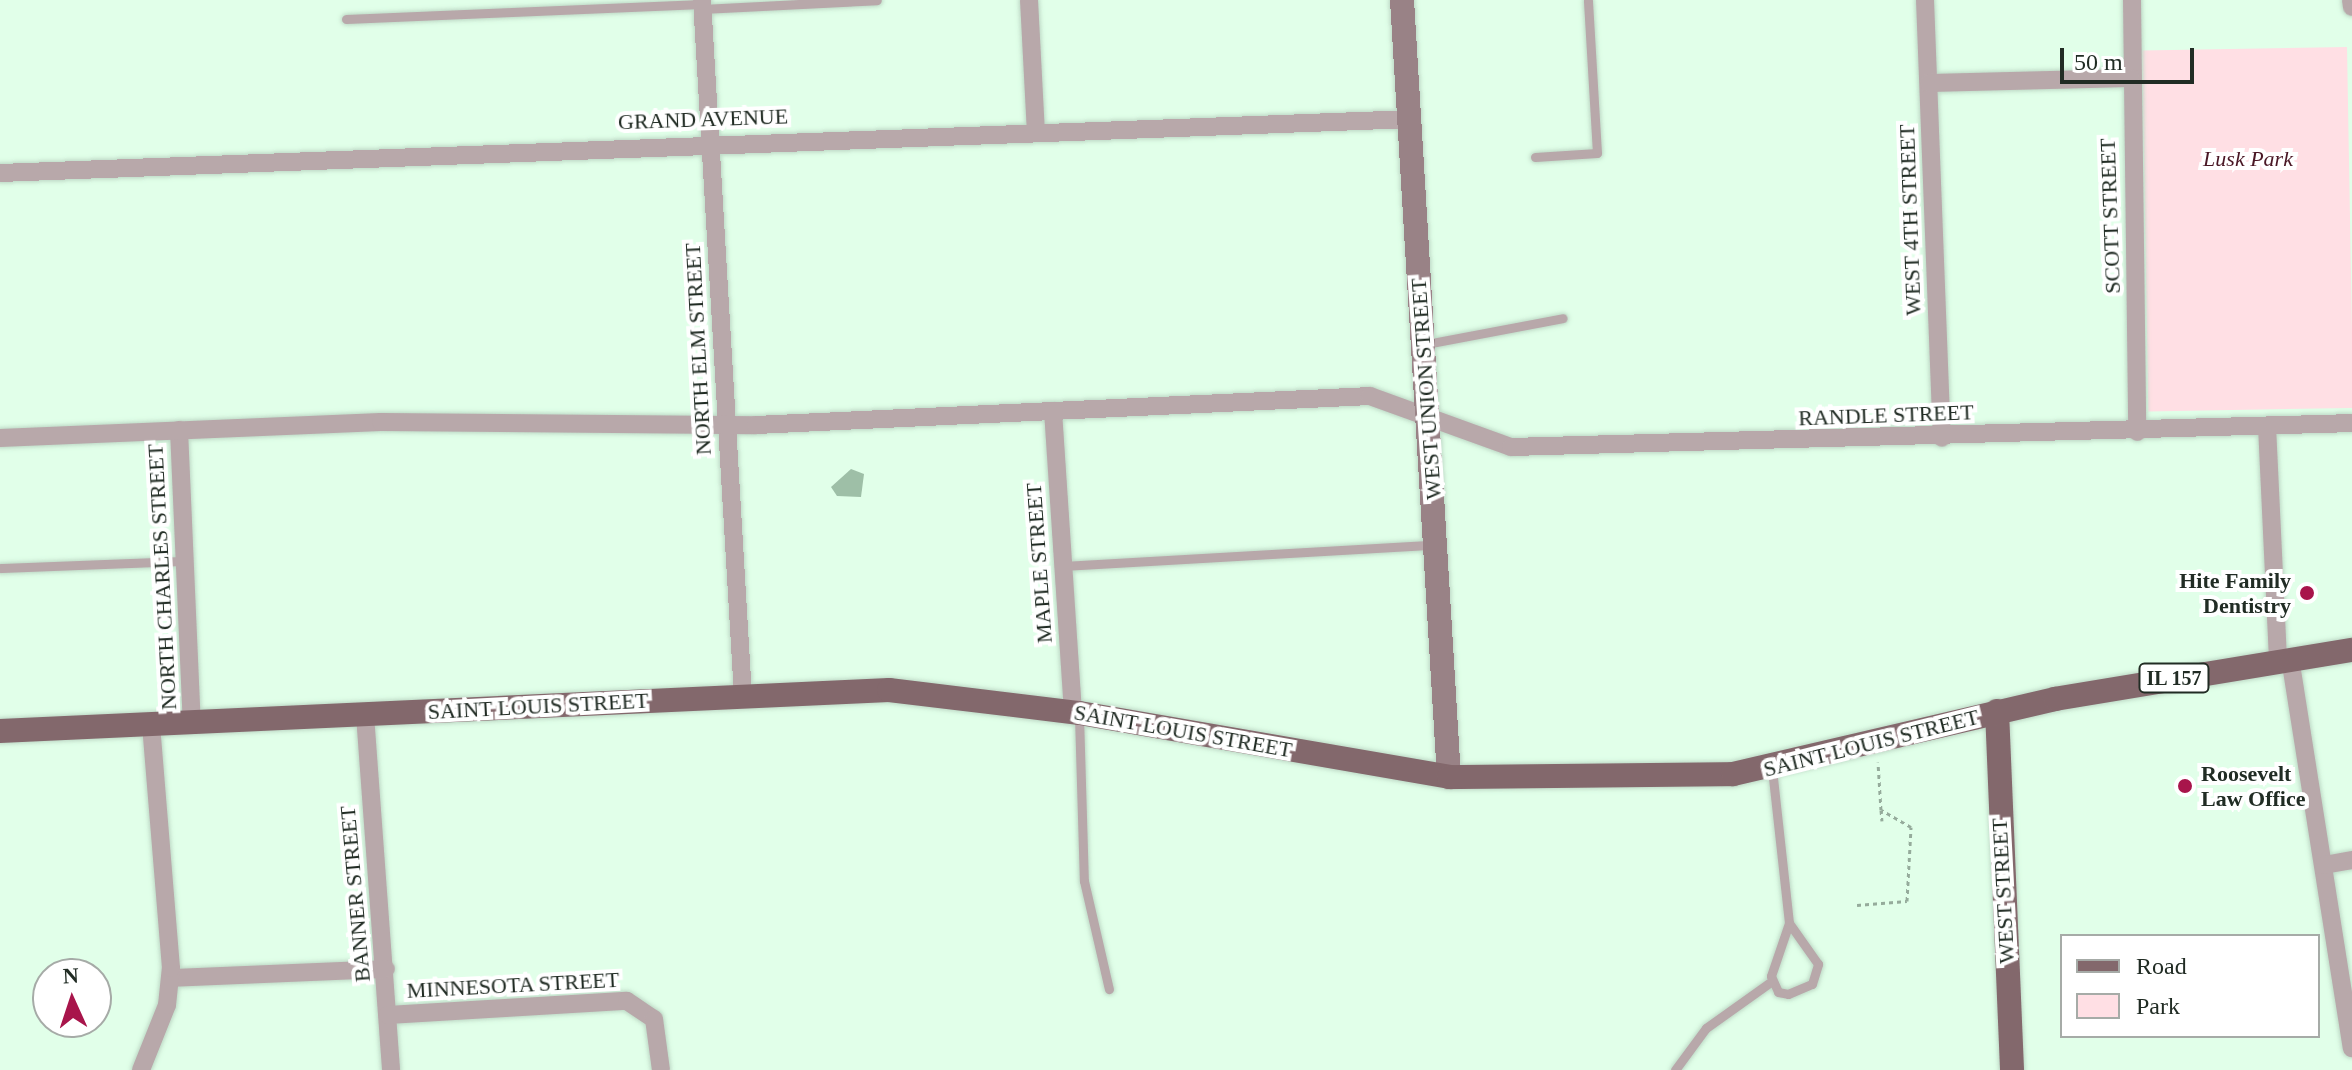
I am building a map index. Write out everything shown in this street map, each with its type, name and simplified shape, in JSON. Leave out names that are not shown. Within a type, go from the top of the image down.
[{"type":"main road","name":"SAINT LOUIS STREET","points":[[0,731],[904,691],[1076,713],[1449,777],[1772,769],[1997,711],[2284,659],[2352,650]]},
{"type":"main road","name":"WEST STREET","points":[[1997,711],[2012,1070]]},
{"type":"street","points":[[1029,0],[1036,132]]},
{"type":"street","name":"WEST UNION STREET","points":[[1402,0],[1449,777]]},
{"type":"street","name":"WEST 4TH STREET","points":[[1925,0],[1942,438]]},
{"type":"street","name":"SCOTT STREET","points":[[2132,0],[2137,432]]},
{"type":"street","points":[[2351,0],[2352,7]]},
{"type":"street","name":"NORTH ELM STREET","points":[[702,5],[743,696]]},
{"type":"street","points":[[1929,83],[2131,78]]},
{"type":"street","name":"GRAND AVENUE","points":[[0,173],[710,143],[1409,119]]},
{"type":"street","name":"RANDLE STREET","points":[[0,438],[397,422],[726,426],[1370,396],[1511,447],[1942,438],[2352,423]]},
{"type":"street","name":"MAPLE STREET","points":[[1053,411],[1076,713]]},
{"type":"street","points":[[2267,426],[2284,659],[2324,865],[2352,1048]]},
{"type":"street","name":"NORTH CHARLES STREET","points":[[179,430],[192,722]]},
{"type":"street","name":"BANNER STREET","points":[[365,715],[391,1070]]},
{"type":"street","points":[[141,1070],[171,978],[151,724]]},
{"type":"street","points":[[2324,865],[2352,860]]},
{"type":"street","name":"MINNESOTA STREET","points":[[171,978],[386,969]]},
{"type":"street","name":"MINNESOTA STREET","points":[[388,1015],[640,1006],[659,1032],[661,1070]]},
{"type":"lane","points":[[346,19],[877,0]]},
{"type":"lane","points":[[1535,157],[1597,153],[1588,0]]},
{"type":"lane","points":[[1423,345],[1563,318]]},
{"type":"lane","points":[[1063,566],[1435,545]]},
{"type":"lane","points":[[0,568],[184,561]]},
{"type":"lane","points":[[1076,713],[1084,881],[1109,989]]},
{"type":"lane","points":[[1772,769],[1789,923],[1774,954],[1772,981]]},
{"type":"lane","points":[[1772,981],[1788,994],[1817,976],[1813,950],[1789,923]]},
{"type":"lane","points":[[1675,1070],[1706,1028],[1772,981]]},
{"type":"path","points":[[1878,762],[1882,821]]},
{"type":"path","points":[[1857,905],[1907,901],[1911,827],[1881,810]]},
{"type":"green space","name":"Lusk Park","points":[[2347,47],[2352,408],[2148,412],[2142,51]]},
{"type":"shaded area","points":[[851,469],[864,474],[861,497],[837,496],[831,487]]},
{"type":"place","name":"Hite Family Dentistry","points":[[2307,593]]},
{"type":"place","name":"Roosevelt Law Office","points":[[2185,786]]}]
